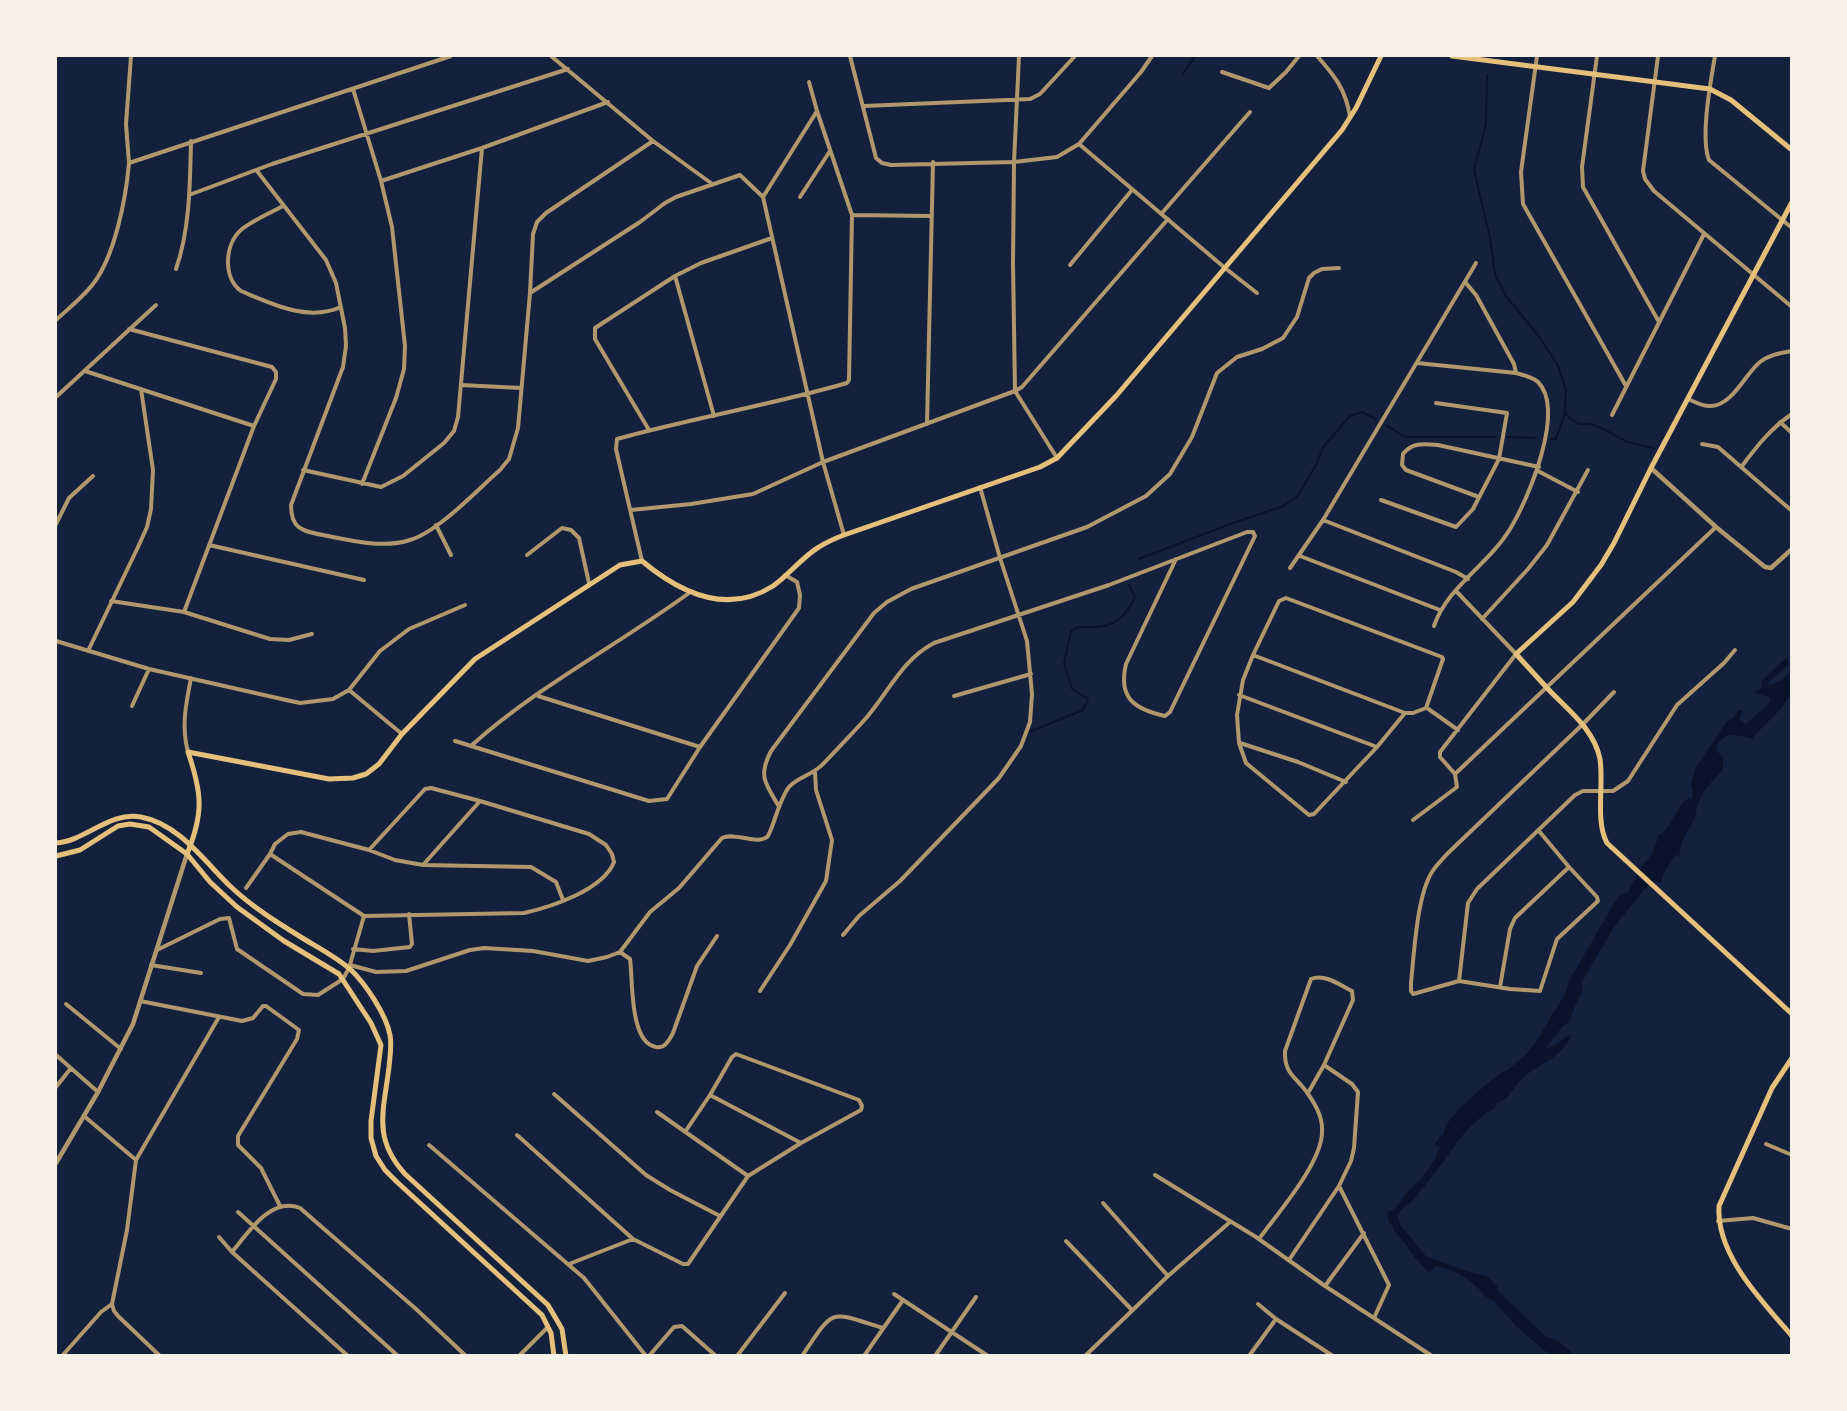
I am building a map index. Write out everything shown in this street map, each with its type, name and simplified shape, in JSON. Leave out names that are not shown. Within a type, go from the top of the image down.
[{"type":"main road","points":[[187,854],[200,802],[198,782],[188,752],[329,779],[353,778],[366,774],[379,764],[402,734],[475,659],[620,565],[642,561],[663,579],[689,593],[710,598],[732,600],[753,596],[774,585],[818,547],[844,534],[1040,467],[1057,458],[1116,396],[1350,118],[1381,56]]},
{"type":"main road","points":[[1452,56],[1710,88],[1731,100],[1791,150]]},
{"type":"main road","points":[[1791,202],[1614,543],[1585,589],[1559,616],[1516,654],[1590,734],[1598,753],[1603,836],[1612,849],[1791,1014]]},
{"type":"main road","points":[[56,843],[72,841],[116,818],[130,816],[152,820],[191,844],[231,887],[268,916],[349,966],[369,992],[390,1035],[390,1057],[382,1120],[387,1149],[394,1162],[548,1305],[562,1329],[566,1356]]},
{"type":"main road","points":[[56,856],[80,850],[112,828],[130,824],[149,827],[187,854],[210,882],[237,907],[284,941],[333,970],[343,979],[371,1023],[381,1045],[371,1121],[371,1138],[375,1156],[397,1182],[542,1315],[553,1340],[554,1356]]},
{"type":"main road","points":[[1791,1058],[1761,1110],[1719,1206],[1718,1221],[1737,1266],[1749,1285],[1791,1336]]},
{"type":"main road","points":[[464,1243],[471,1234]]},
{"type":"street","points":[[56,320],[92,286],[103,271],[109,255],[127,189],[129,163],[126,124],[131,56]]},
{"type":"street","points":[[129,163],[450,56]]},
{"type":"street","points":[[551,56],[652,141],[712,184]]},
{"type":"street","points":[[850,56],[849,60],[864,106],[876,158],[882,163],[1014,162],[1057,157],[1079,144],[1142,72],[1152,56]]},
{"type":"street","points":[[1019,56],[1014,162],[1015,391],[1057,458]]},
{"type":"street","points":[[864,106],[1030,99],[1040,94],[1075,56]]},
{"type":"street","points":[[1222,72],[1269,87],[1299,56]]},
{"type":"street","points":[[1317,56],[1335,77],[1347,98],[1350,118]]},
{"type":"street","points":[[1537,56],[1521,172],[1523,204],[1626,386]]},
{"type":"street","points":[[1597,56],[1582,167],[1583,187],[1659,322]]},
{"type":"street","points":[[1658,56],[1644,158],[1645,179],[1654,191],[1791,307]]},
{"type":"street","points":[[1715,56],[1706,146],[1709,160],[1791,228]]},
{"type":"street","points":[[189,195],[366,134],[568,69]]},
{"type":"street","points":[[642,561],[616,449],[616,439],[808,394],[847,383],[849,380],[852,215],[809,82]]},
{"type":"street","points":[[352,89],[381,182],[392,227],[405,346],[404,369],[396,398],[362,484]]},
{"type":"street","points":[[381,182],[608,102]]},
{"type":"street","points":[[763,197],[817,111]]},
{"type":"street","points":[[1162,213],[1250,112]]},
{"type":"street","points":[[176,269],[181,254],[189,195],[191,141]]},
{"type":"street","points":[[257,171],[326,260],[336,283],[346,346],[343,367],[291,505],[293,520],[301,530],[351,541],[388,544],[411,540],[436,525],[501,470],[509,459],[515,445],[518,428],[531,292],[532,248],[537,222],[546,213],[652,141]]},
{"type":"street","points":[[1079,144],[1257,293]]},
{"type":"street","points":[[303,470],[381,487],[393,482],[444,443],[454,431],[458,417],[482,148]]},
{"type":"street","points":[[800,197],[830,151]]},
{"type":"street","points":[[927,424],[933,162]]},
{"type":"street","points":[[531,292],[640,222],[665,203],[740,175],[763,197],[823,462],[844,534]]},
{"type":"street","points":[[1070,265],[1132,190]]},
{"type":"street","points":[[283,206],[240,231],[230,252],[228,265],[229,276],[234,286],[241,291],[292,311],[309,313],[331,311],[341,307]]},
{"type":"street","points":[[852,215],[932,216]]},
{"type":"street","points":[[631,510],[714,501],[753,494],[823,462],[1015,391],[1022,387],[1168,219]]},
{"type":"street","points":[[1612,415],[1704,234]]},
{"type":"street","points":[[649,430],[595,339],[594,332],[597,326],[675,276],[701,263],[772,238]]},
{"type":"street","points":[[1290,568],[1323,519],[1476,263]]},
{"type":"street","points":[[778,805],[763,777],[765,763],[777,742],[874,613],[887,602],[911,589],[1087,527],[1146,496],[1170,474],[1192,436],[1217,373],[1237,357],[1262,349],[1283,338],[1297,317],[1309,278],[1322,269],[1339,268]]},
{"type":"street","points":[[675,276],[714,416]]},
{"type":"street","points":[[1466,283],[1476,295],[1514,364],[1516,373]]},
{"type":"street","points":[[56,398],[156,305]]},
{"type":"street","points":[[129,329],[272,367],[276,372],[276,379],[254,426],[184,612]]},
{"type":"street","points":[[1688,399],[1706,406],[1721,403],[1758,363],[1776,354],[1791,351]]},
{"type":"street","points":[[1417,363],[1516,373],[1538,382],[1548,399],[1549,414],[1538,469],[1510,529],[1440,610],[1434,626]]},
{"type":"street","points":[[85,370],[254,426]]},
{"type":"street","points":[[461,385],[522,388]]},
{"type":"street","points":[[88,651],[138,548],[147,527],[151,509],[153,470],[141,389]]},
{"type":"street","points":[[1381,500],[1456,527],[1473,509],[1499,459],[1507,414],[1436,403]]},
{"type":"street","points":[[1742,466],[1761,440],[1779,422],[1791,414]]},
{"type":"street","points":[[1779,422],[1791,433]]},
{"type":"street","points":[[1479,497],[1406,470],[1401,460],[1407,449],[1423,444],[1438,445],[1499,459],[1538,469],[1578,492]]},
{"type":"street","points":[[1702,444],[1718,447],[1791,511]]},
{"type":"street","points":[[1651,468],[1716,527],[1768,568],[1791,549]]},
{"type":"street","points":[[1482,618],[1547,545],[1588,470]]},
{"type":"street","points":[[56,524],[69,498],[93,476]]},
{"type":"street","points":[[843,935],[859,916],[900,881],[999,778],[1021,746],[1030,722],[1031,674],[1028,641],[1000,558],[980,488]]},
{"type":"street","points":[[1323,519],[1456,572],[1468,579]]},
{"type":"street","points":[[436,525],[451,555]]},
{"type":"street","points":[[1455,774],[1716,527]]},
{"type":"street","points":[[527,555],[562,528],[572,530],[579,538],[589,583]]},
{"type":"street","points":[[349,966],[376,972],[406,971],[484,948],[532,951],[588,961],[620,952],[650,912],[678,888],[722,838],[730,836],[761,839],[770,834],[778,805],[792,784],[815,772],[867,717],[907,663],[921,650],[934,643],[1176,560],[1247,532],[1253,532],[1255,536],[1170,712],[1165,716],[1132,702],[1122,686],[1126,664],[1176,560]]},
{"type":"street","points":[[209,545],[364,580]]},
{"type":"street","points":[[1300,556],[1440,610]]},
{"type":"street","points":[[455,741],[649,801],[667,799],[700,747],[799,608],[800,595],[797,582],[784,575]]},
{"type":"street","points":[[1413,820],[1457,787],[1455,774],[1440,755],[1516,654],[1456,591]]},
{"type":"street","points":[[472,745],[508,715],[628,633],[670,609],[689,593]]},
{"type":"street","points":[[1253,655],[1405,713],[1413,713],[1426,708],[1443,662],[1442,657],[1286,598],[1279,601],[1253,655],[1239,695],[1237,715],[1239,743],[1246,763],[1309,815],[1314,814],[1346,782],[1405,713]]},
{"type":"street","points":[[111,601],[184,612],[270,639],[290,640],[312,634]]},
{"type":"street","points":[[56,641],[150,669],[300,703],[333,699],[349,690],[380,651],[409,629],[465,605]]},
{"type":"street","points":[[1459,981],[1467,912],[1477,889],[1575,795],[1583,791],[1613,791],[1628,781],[1677,705],[1724,663],[1735,650]]},
{"type":"street","points":[[132,706],[150,669]]},
{"type":"street","points":[[954,696],[1031,674]]},
{"type":"street","points":[[188,752],[183,721],[191,678]]},
{"type":"street","points":[[349,690],[402,734]]},
{"type":"street","points":[[1539,831],[1597,897],[1597,904],[1557,939],[1540,991],[1459,981],[1413,994],[1411,991],[1417,927],[1431,873],[1447,854],[1614,692]]},
{"type":"street","points":[[1239,695],[1377,747]]},
{"type":"street","points":[[537,696],[700,747]]},
{"type":"street","points":[[1426,708],[1458,730]]},
{"type":"street","points":[[1239,743],[1298,762],[1346,782]]},
{"type":"street","points":[[760,991],[790,945],[826,881],[832,840],[816,790],[815,772]]},
{"type":"street","points":[[270,854],[364,916],[524,914],[546,908],[594,885],[603,878],[614,862],[612,854],[599,839],[480,801],[430,788],[425,789],[369,850]]},
{"type":"street","points":[[423,865],[480,801]]},
{"type":"street","points":[[246,888],[275,844],[288,834],[301,832],[369,850],[395,860],[423,865],[531,867],[556,882],[563,900]]},
{"type":"street","points":[[56,1163],[98,1092],[133,1024],[187,854]]},
{"type":"street","points":[[1500,987],[1510,929],[1515,918],[1569,867]]},
{"type":"street","points":[[353,949],[373,951],[410,947],[412,944],[409,914]]},
{"type":"street","points":[[156,950],[211,922],[229,918],[237,949],[303,994],[318,995],[343,979],[364,916]]},
{"type":"street","points":[[620,952],[630,959],[631,991],[639,1031],[647,1043],[661,1047],[668,1042],[673,1033],[697,966],[717,936]]},
{"type":"street","points":[[151,965],[201,973]]},
{"type":"street","points":[[1259,1239],[1318,1152],[1323,1132],[1322,1123],[1308,1093],[1288,1071],[1284,1062],[1284,1051],[1314,977],[1328,979],[1352,991],[1353,1000],[1324,1065],[1308,1093]]},
{"type":"street","points":[[140,1001],[219,1017],[247,1020],[253,1018],[263,1006],[266,1006],[299,1030],[297,1039],[238,1136],[238,1145],[261,1168],[280,1206]]},
{"type":"street","points":[[66,1004],[121,1049]]},
{"type":"street","points":[[160,1356],[117,1316],[112,1304],[127,1230],[136,1160],[219,1017]]},
{"type":"street","points":[[517,1135],[633,1239],[683,1264],[688,1264],[748,1176],[861,1110],[862,1106],[859,1100],[736,1054],[685,1132]]},
{"type":"street","points":[[56,1055],[98,1092]]},
{"type":"street","points":[[1289,1260],[1339,1186],[1351,1161],[1354,1148],[1358,1092],[1352,1084],[1324,1065]]},
{"type":"street","points":[[56,1087],[71,1068]]},
{"type":"street","points":[[554,1094],[646,1175],[720,1216]]},
{"type":"street","points":[[710,1095],[801,1143]]},
{"type":"street","points":[[657,1112],[748,1176]]},
{"type":"street","points":[[84,1116],[136,1160]]},
{"type":"street","points":[[1766,1144],[1791,1155]]},
{"type":"street","points":[[429,1145],[585,1278],[648,1356],[674,1327],[679,1325],[717,1356]]},
{"type":"street","points":[[1155,1175],[1259,1239],[1325,1286],[1432,1356]]},
{"type":"street","points":[[1339,1186],[1389,1285],[1374,1318]]},
{"type":"street","points":[[1103,1203],[1168,1276]]},
{"type":"street","points":[[232,1252],[266,1214],[280,1206],[294,1205],[416,1309],[466,1356]]},
{"type":"street","points":[[238,1212],[398,1356]]},
{"type":"street","points":[[1718,1221],[1753,1218],[1791,1229]]},
{"type":"street","points":[[1086,1356],[1131,1310],[1230,1222]]},
{"type":"street","points":[[1325,1286],[1364,1233]]},
{"type":"street","points":[[219,1237],[232,1252],[348,1356]]},
{"type":"street","points":[[568,1264],[633,1239]]},
{"type":"street","points":[[1066,1241],[1131,1310]]},
{"type":"street","points":[[737,1356],[785,1293]]},
{"type":"street","points":[[894,1294],[988,1356]]},
{"type":"street","points":[[935,1356],[976,1297]]},
{"type":"street","points":[[864,1356],[903,1300]]},
{"type":"street","points":[[62,1356],[101,1312],[112,1304]]},
{"type":"street","points":[[1258,1304],[1276,1319],[1333,1356]]},
{"type":"street","points":[[802,1356],[825,1322],[832,1317],[840,1315],[883,1328]]},
{"type":"street","points":[[1249,1356],[1276,1319]]},
{"type":"street","points":[[519,1356],[548,1326]]},
{"type":"water","points":[[1786,658],[1789,663],[1767,683],[1770,685],[1782,680],[1791,670],[1791,694],[1779,711],[1754,736],[1754,739],[1731,735],[1726,736],[1719,743],[1716,750],[1723,757],[1723,769],[1700,799],[1694,820],[1682,842],[1679,857],[1675,855],[1662,876],[1662,883],[1655,881],[1648,885],[1614,927],[1582,982],[1582,993],[1570,1021],[1562,1027],[1546,1048],[1572,1035],[1567,1044],[1554,1057],[1527,1074],[1507,1097],[1466,1131],[1420,1192],[1397,1216],[1401,1226],[1426,1256],[1469,1272],[1487,1276],[1497,1286],[1498,1291],[1545,1336],[1557,1340],[1575,1355],[1551,1356],[1517,1327],[1494,1301],[1483,1295],[1456,1272],[1435,1266],[1430,1272],[1425,1268],[1394,1231],[1393,1226],[1389,1223],[1387,1212],[1395,1209],[1427,1171],[1441,1145],[1436,1147],[1435,1144],[1444,1134],[1451,1118],[1503,1071],[1523,1058],[1534,1044],[1613,905],[1620,895],[1628,892],[1643,864],[1649,859],[1658,836],[1667,828],[1680,806],[1689,798],[1691,800],[1693,793],[1691,785],[1695,769],[1727,721],[1733,718],[1739,710],[1743,710],[1739,719],[1746,724],[1768,705],[1771,700],[1769,697],[1754,693],[1762,687],[1762,681]]},
{"type":"waterway","points":[[1182,75],[1195,56]]},
{"type":"waterway","points":[[1487,75],[1486,124],[1474,170],[1490,238],[1495,274],[1505,295],[1538,335],[1557,364],[1566,389],[1565,413]]},
{"type":"waterway","points":[[1139,559],[1283,506],[1297,497],[1317,463],[1323,447],[1350,416],[1362,412],[1376,419]]},
{"type":"waterway","points":[[1551,439],[1556,439],[1565,413],[1579,424],[1592,424],[1627,442],[1653,448]]},
{"type":"waterway","points":[[1386,425],[1405,437],[1495,437]]},
{"type":"waterway","points":[[1507,437],[1536,438]]},
{"type":"waterway","points":[[1027,733],[1083,710],[1088,699],[1072,689],[1064,664],[1071,631],[1080,627],[1106,626],[1118,620],[1127,611],[1135,597],[1129,585]]}]
